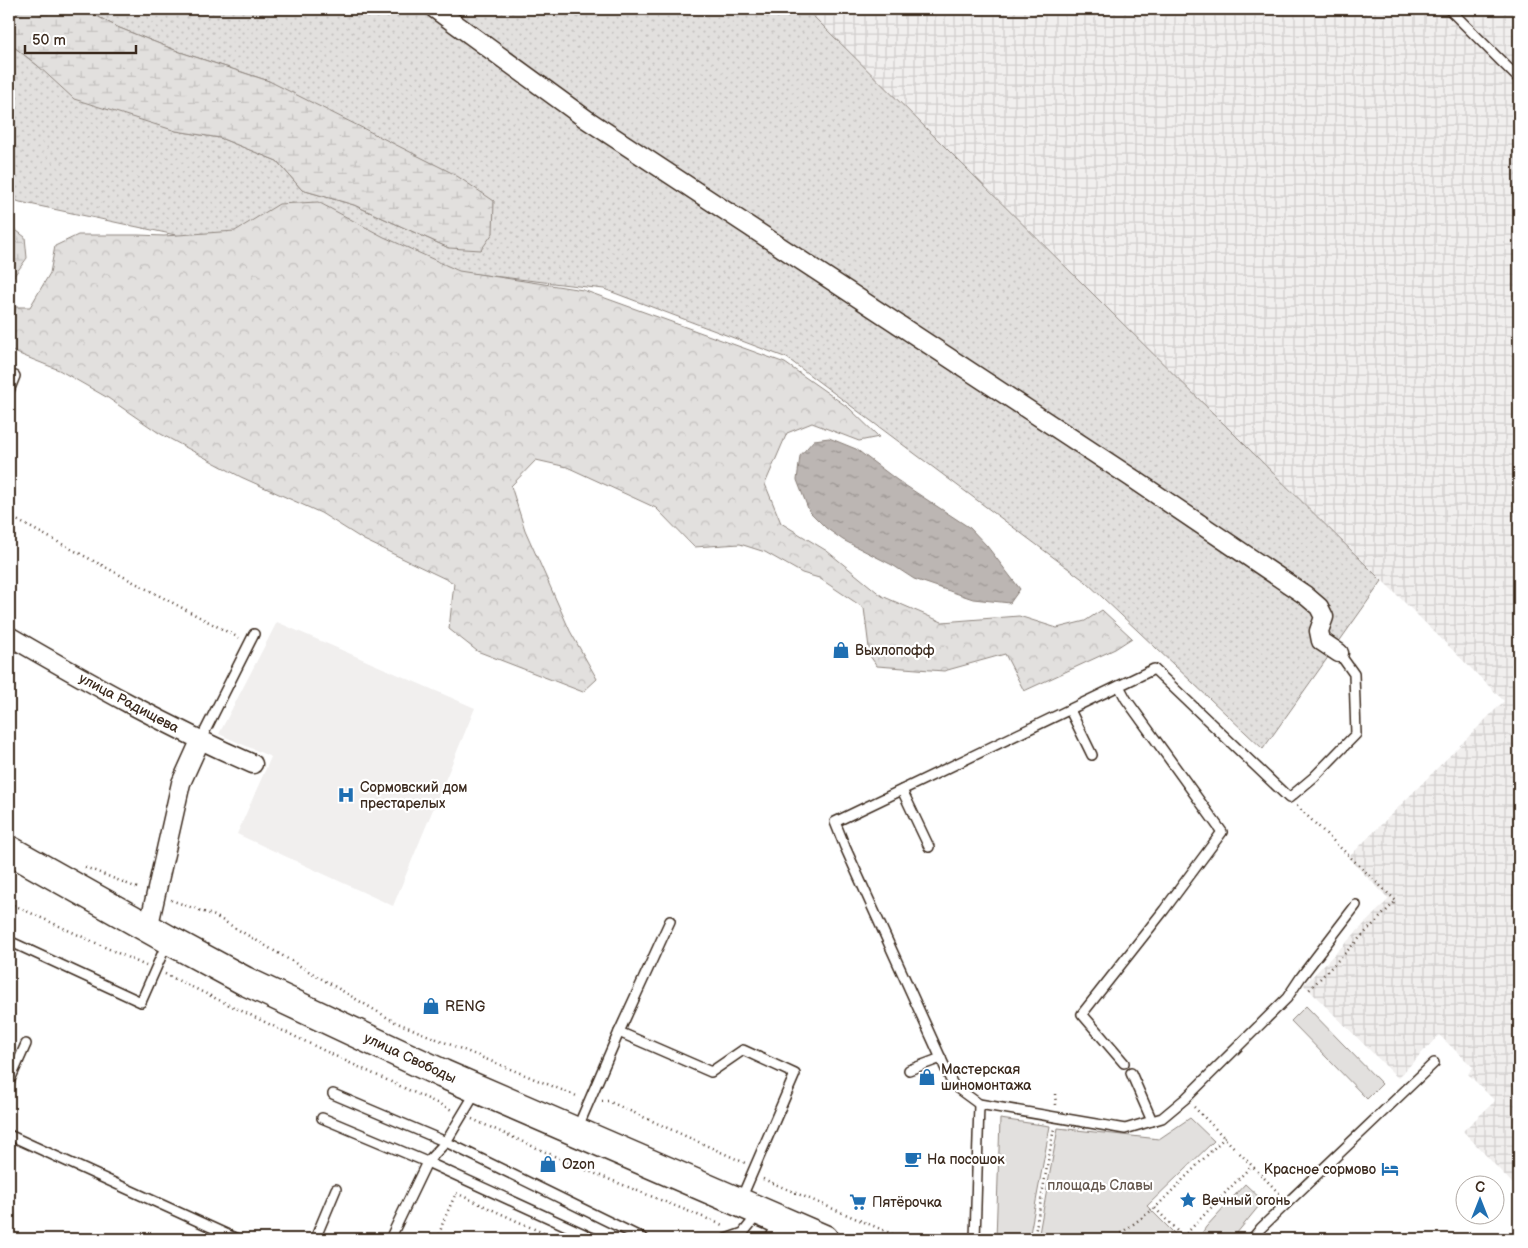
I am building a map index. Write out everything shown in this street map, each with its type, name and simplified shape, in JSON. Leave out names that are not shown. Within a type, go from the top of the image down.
[{"type":"main road","name":"улица Свободы","points":[[9,850],[245,981],[762,1218],[824,1239]]},
{"type":"street","points":[[435,9],[586,119],[1135,480],[1305,595],[1319,607],[1324,617],[1320,631],[1321,641],[1339,653]]},
{"type":"street","name":"улица Радищева","points":[[9,636],[101,690],[200,741],[253,764]]},
{"type":"street","points":[[158,934],[156,894],[181,783],[200,741]]},
{"type":"lane","points":[[1449,9],[1519,79]]},
{"type":"lane","points":[[9,392],[15,376]]},
{"type":"lane","points":[[200,741],[254,634]]},
{"type":"lane","points":[[1339,653],[1354,674],[1356,734],[1314,777],[1289,798],[1154,669],[835,822],[953,1086],[979,1104],[1125,1128],[1162,1118],[1186,1098],[1286,998],[1356,905]]},
{"type":"lane","points":[[1119,686],[1126,699],[1222,832],[1164,910],[1082,1014],[1124,1063]]},
{"type":"lane","points":[[1070,710],[1092,755]]},
{"type":"lane","points":[[902,790],[929,847]]},
{"type":"lane","points":[[576,1132],[670,921]]},
{"type":"lane","points":[[9,941],[141,1002],[156,970],[158,934]]},
{"type":"lane","points":[[619,1032],[711,1072],[744,1050],[795,1074],[751,1174],[762,1218],[743,1233],[726,1239]]},
{"type":"lane","points":[[9,1082],[26,1044]]},
{"type":"lane","points":[[909,1070],[940,1058]]},
{"type":"lane","points":[[1252,1239],[1434,1062]]},
{"type":"lane","points":[[1131,1073],[1152,1121]]},
{"type":"lane","points":[[390,1239],[427,1162],[446,1142],[477,1089]]},
{"type":"lane","points":[[333,1094],[446,1142],[644,1239]]},
{"type":"lane","points":[[975,1239],[979,1104]]},
{"type":"lane","points":[[322,1118],[427,1162],[595,1239]]},
{"type":"lane","points":[[9,1135],[236,1239]]},
{"type":"lane","points":[[314,1239],[336,1189]]},
{"type":"path","points":[[9,516],[249,644]]},
{"type":"path","points":[[84,866],[215,916],[395,1022],[589,1102],[608,1101],[744,1161],[751,1174],[904,1239]]},
{"type":"path","points":[[9,903],[463,1115],[581,1168],[743,1233]]},
{"type":"path","points":[[1034,1239],[1056,1117],[1055,1094]]},
{"type":"path","points":[[1186,1098],[1280,1194],[1274,1201]]},
{"type":"path","points":[[1113,1239],[1155,1208],[1225,1137]]},
{"type":"path","points":[[1155,1208],[1184,1238],[1252,1165]]},
{"type":"path","points":[[438,1239],[443,1222],[456,1193],[556,1239]]},
{"type":"shaded area","points":[[806,9],[1519,9],[1519,1189],[1463,1131],[1495,1101],[1468,1074],[1473,1067],[1439,1035],[1398,1078],[1304,985],[1389,899],[1348,858],[1504,701]]},
{"type":"shaded area","name":"Сормовский дом престарелых","points":[[277,622],[475,708],[393,906],[237,834],[271,757],[219,734]]},
{"type":"green space","points":[[9,9],[84,9],[117,27],[180,52],[269,81],[454,174],[494,201],[493,233],[481,250],[449,248],[354,205],[302,190],[277,161],[220,138],[176,131],[74,99],[37,65],[9,43]]},
{"type":"green space","points":[[84,9],[806,9],[1382,581],[1263,749],[1085,581],[787,358],[604,289],[218,244],[20,202],[9,198],[9,43],[37,65],[176,131],[220,138],[277,161],[302,190],[354,205],[449,248],[269,81],[180,52],[117,27]]},
{"type":"green space","points":[[318,202],[384,237],[459,271],[583,290],[785,363],[849,408],[879,437],[859,441],[812,423],[787,433],[765,484],[781,523],[827,551],[882,596],[942,622],[1019,616],[1057,628],[1085,621],[1102,610],[1132,638],[1115,649],[1024,691],[1005,654],[944,671],[877,666],[870,656],[864,608],[819,578],[802,573],[765,552],[740,544],[694,547],[656,508],[567,467],[536,460],[511,486],[525,530],[570,631],[597,679],[583,692],[477,651],[449,629],[454,583],[364,540],[321,513],[241,477],[159,433],[108,398],[59,370],[9,350],[9,307],[30,307],[50,273],[55,246],[78,235],[164,236],[235,231],[279,204]]},
{"type":"green space","points":[[9,225],[25,237],[27,258],[11,280],[9,278]]},
{"type":"green space","points":[[1306,1006],[1382,1084],[1367,1099],[1291,1021]]},
{"type":"green space","name":"площадь Славы","points":[[1190,1118],[1214,1141],[1147,1206],[1180,1239],[1038,1239],[1058,1128],[1159,1139]]},
{"type":"green space","points":[[1000,1119],[1050,1126],[1029,1239],[996,1239]]},
{"type":"green space","points":[[1245,1184],[1263,1201],[1232,1239],[1198,1239],[1206,1227]]},
{"type":"water","points":[[829,438],[856,449],[897,480],[970,528],[987,546],[1020,589],[1010,603],[973,599],[914,579],[894,566],[843,540],[826,528],[809,511],[797,480],[800,456],[814,440]]},
{"type":"place","name":"Выхлопофф","points":[[841,650]]},
{"type":"place","name":"Сормовский дом престарелых","points":[[346,795]]},
{"type":"place","name":"RENG","points":[[431,1006]]},
{"type":"place","name":"Мастерская шиномонтажа","points":[[927,1077]]},
{"type":"place","name":"На посошок","points":[[913,1159]]},
{"type":"place","name":"Ozon","points":[[548,1164]]},
{"type":"place","name":"Красное сормово","points":[[1390,1169]]},
{"type":"place","name":"Вечный огонь","points":[[1188,1200]]},
{"type":"place","name":"Пятёрочка","points":[[858,1202]]}]
